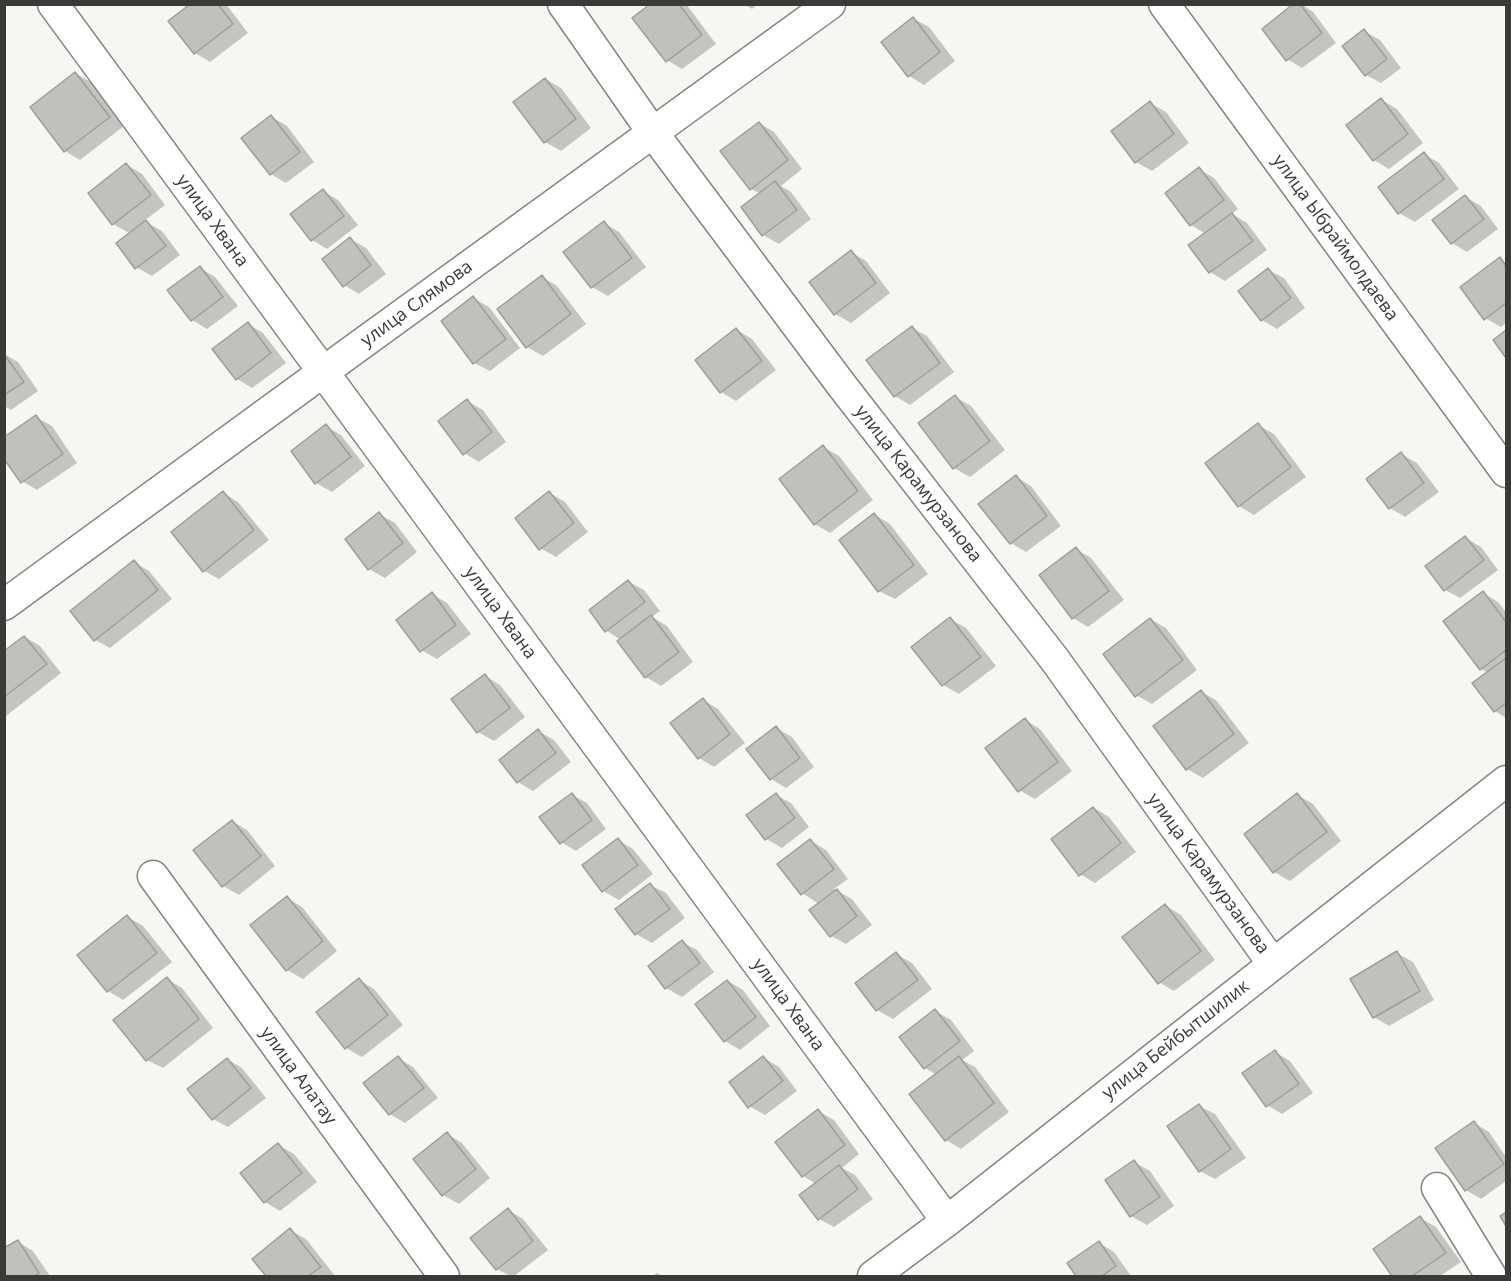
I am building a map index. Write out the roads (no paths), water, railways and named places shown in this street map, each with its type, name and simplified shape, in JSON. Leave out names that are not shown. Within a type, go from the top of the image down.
[{"type":"street","name":"улица Хвана","points":[[53,4],[947,1221]]},
{"type":"street","name":"улица Карамурзанова","points":[[563,4],[653,133],[840,383],[1055,660],[1273,964]]},
{"type":"street","name":"улица Слямова","points":[[9,594],[323,372],[830,4]]},
{"type":"street","name":"улица Ыбраймолдаева","points":[[1164,4],[1506,472]]},
{"type":"street","name":"улица Бейбытшилик","points":[[873,1276],[947,1221],[1506,781]]},
{"type":"street","name":"улица Алатау","points":[[153,876],[444,1276]]},
{"type":"street","points":[[1437,1188],[1491,1276]]}]
